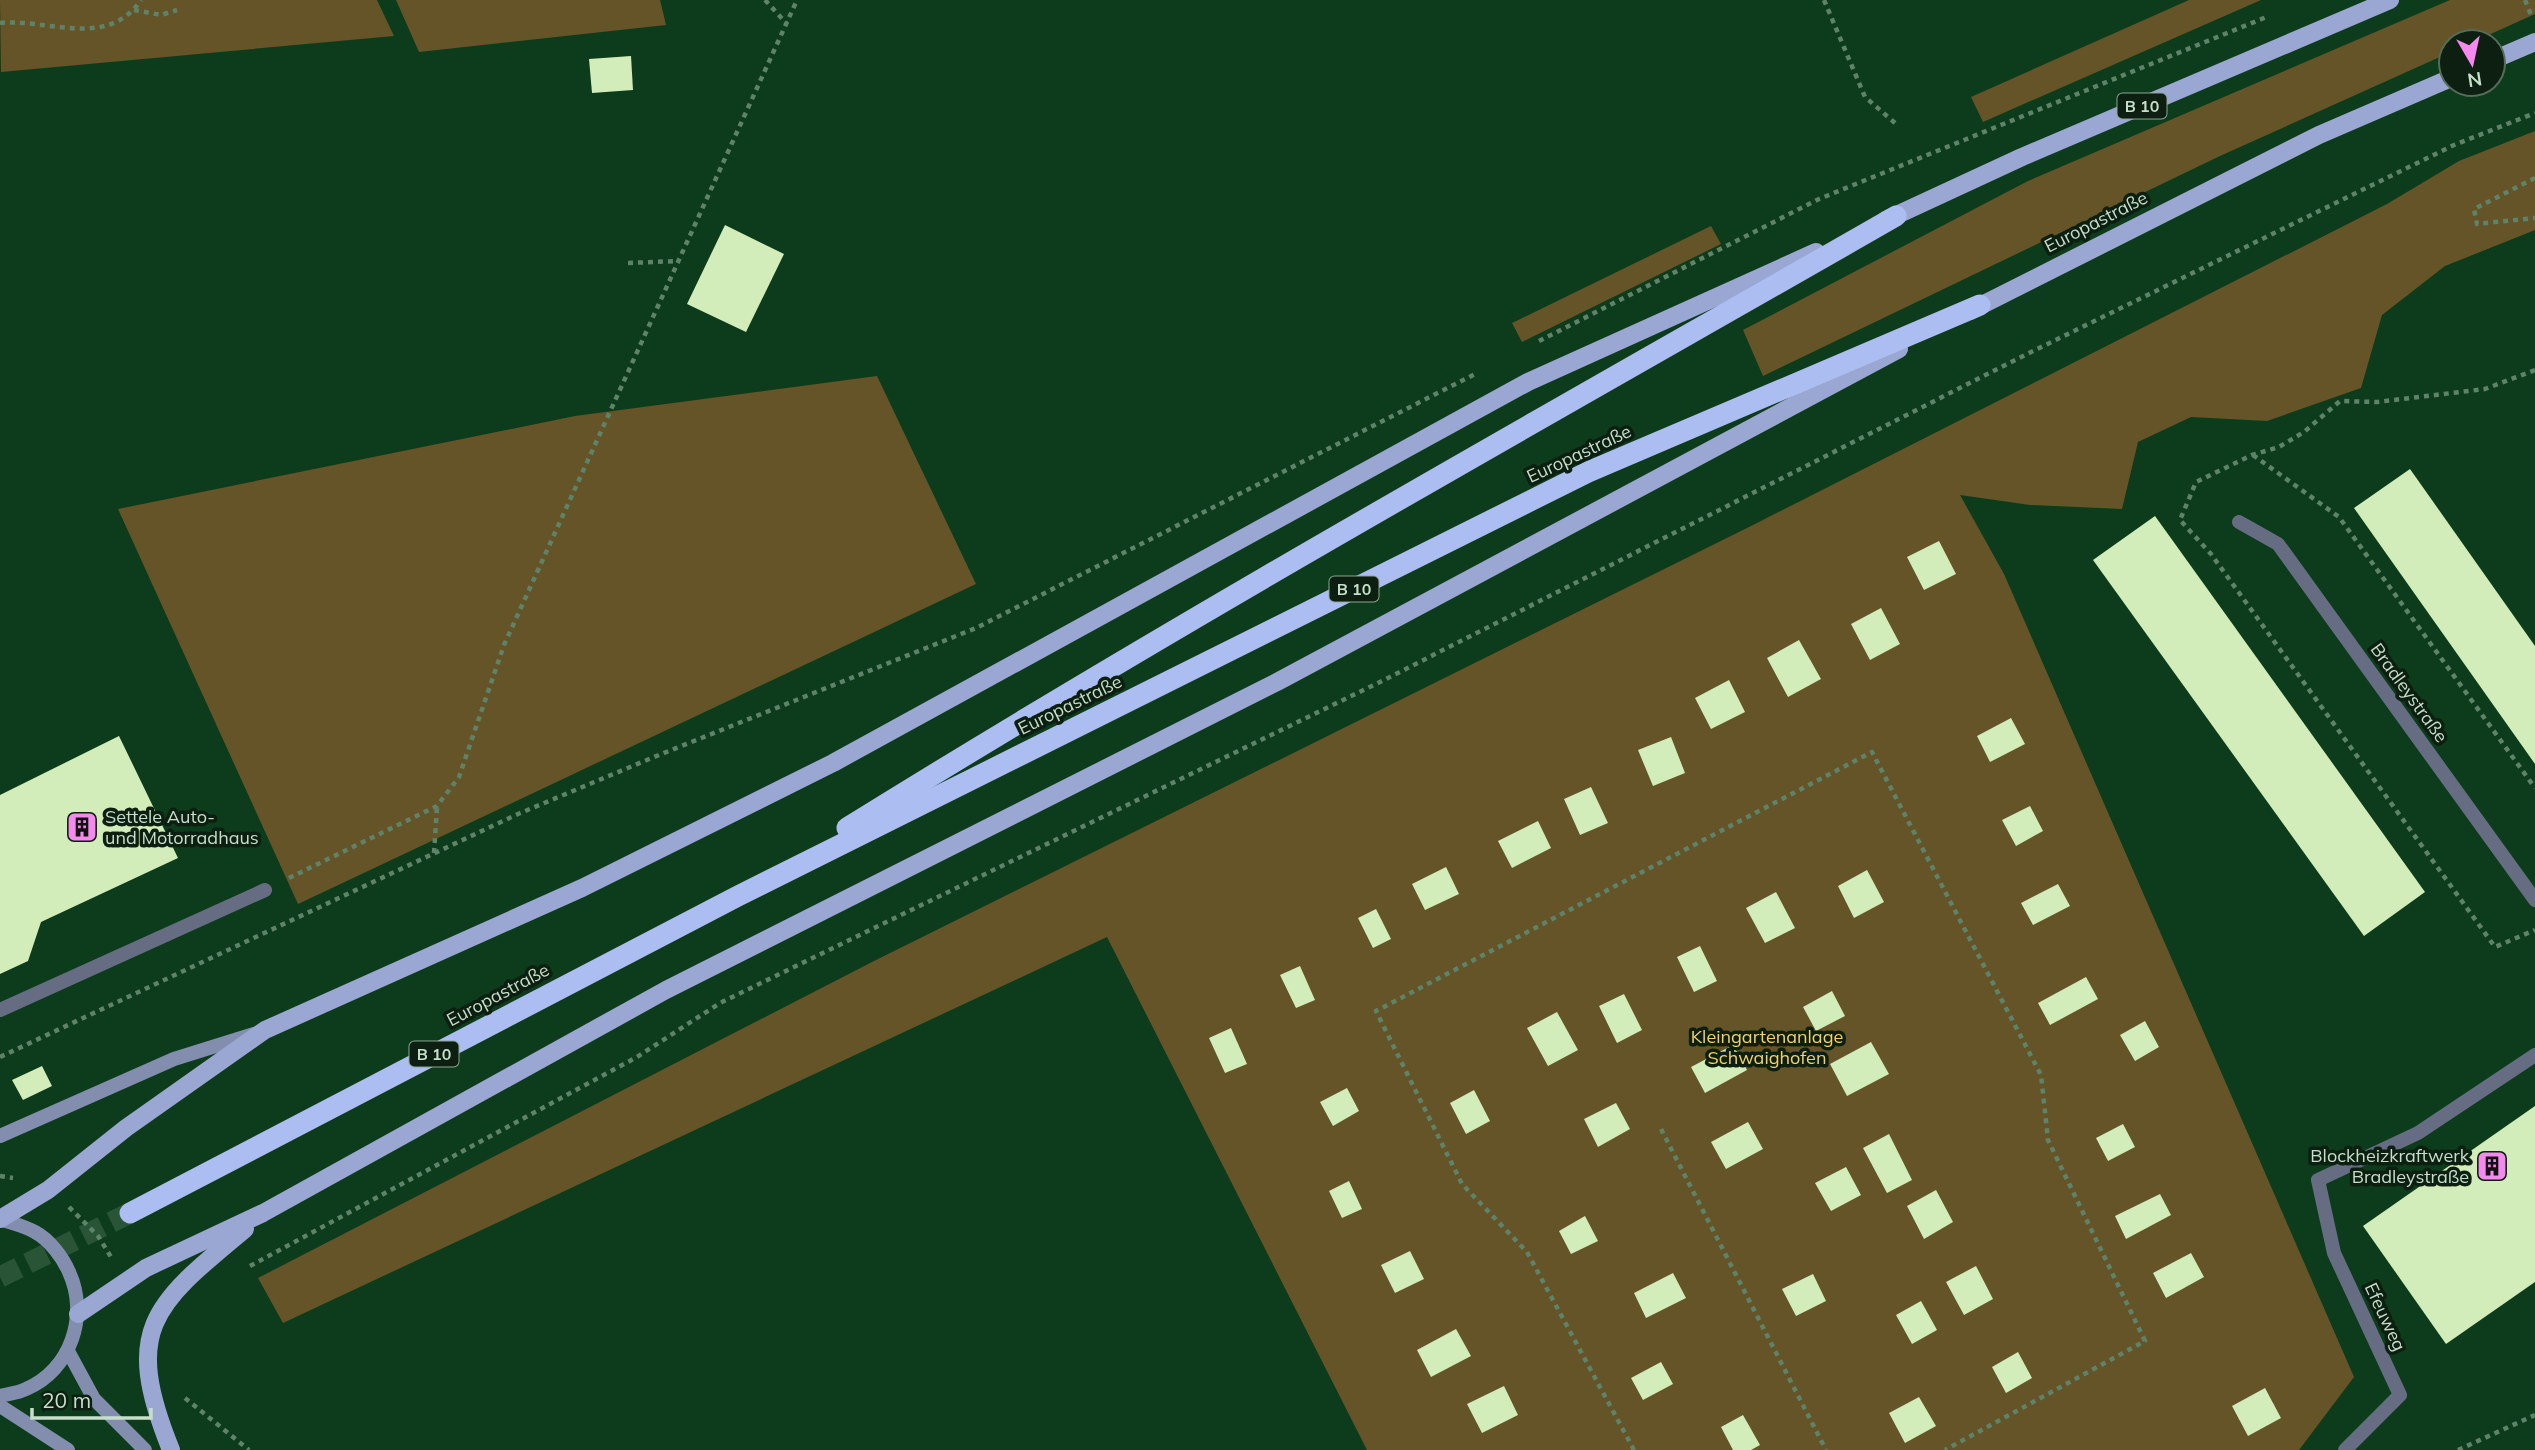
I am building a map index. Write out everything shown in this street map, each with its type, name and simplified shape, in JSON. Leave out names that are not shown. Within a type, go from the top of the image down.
[{"type":"highway","name":"Europastraße","points":[[738,896],[965,754],[1896,216]]},
{"type":"highway","name":"Europastraße","points":[[130,1213],[738,896],[1588,472],[1980,305]]},
{"type":"main road","name":"Europastraße","points":[[1896,216],[2022,157],[2390,0]]},
{"type":"main road","points":[[2507,54],[2535,42]]},
{"type":"main road","name":"Europastraße","points":[[1980,305],[2319,135],[2437,84]]},
{"type":"main road","points":[[0,1136],[174,1059],[265,1030],[582,888],[833,763],[1528,382],[1896,216]]},
{"type":"main road","points":[[78,1314],[146,1268],[263,1213],[666,990],[1277,682],[1980,305]]},
{"type":"main road","points":[[0,1219],[48,1190],[126,1128],[265,1030]]},
{"type":"main road","points":[[171,1450],[151,1395],[148,1372],[149,1341],[156,1319],[171,1294],[194,1271],[263,1213]]},
{"type":"main road","points":[[0,1219],[37,1233],[63,1259],[76,1286],[78,1314],[68,1351],[47,1376],[26,1390],[0,1396]]},
{"type":"main road","points":[[68,1351],[94,1399],[145,1450]]},
{"type":"main road","points":[[0,1406],[68,1450]]},
{"type":"lane","name":"Bradleystraße","points":[[2239,522],[2278,544],[2535,900]]},
{"type":"lane","points":[[0,1010],[265,890]]},
{"type":"lane","name":"Efeuweg","points":[[2345,1450],[2400,1395],[2334,1253],[2318,1180],[2418,1133],[2535,1055]]},
{"type":"path","points":[[0,23],[15,22],[73,30],[111,25],[134,10],[141,0]]},
{"type":"path","points":[[765,0],[787,24]]},
{"type":"path","points":[[265,890],[437,806],[459,777],[504,645],[797,0]]},
{"type":"path","points":[[1824,0],[1865,97],[1895,123]]},
{"type":"path","points":[[134,10],[161,15],[177,10]]},
{"type":"path","points":[[239,1272],[636,1057],[720,1003],[1380,682],[2025,355],[2454,145],[2535,113]]},
{"type":"path","points":[[2535,178],[2474,209],[2477,224],[2535,218]]},
{"type":"path","points":[[628,264],[678,261]]},
{"type":"path","points":[[2535,370],[2485,389],[2377,402],[2340,401],[2304,432],[2279,447],[2252,454],[2196,482],[2180,520],[2211,554],[2495,947],[2535,930]]},
{"type":"path","points":[[2252,454],[2339,517],[2535,788]]},
{"type":"path","points":[[0,1057],[434,852],[654,757],[976,628]]},
{"type":"path","points":[[1634,1450],[1527,1252],[1462,1184],[1376,1011],[1872,752],[2041,1075],[2048,1140],[2145,1341],[1945,1450]]},
{"type":"path","points":[[434,852],[437,806]]},
{"type":"path","points":[[1661,1129],[1826,1450]]},
{"type":"path","points":[[181,1387],[185,1399],[249,1450]]},
{"type":"path","points":[[2458,1450],[2535,1415]]},
{"type":"green space","points":[[0,0],[377,0],[394,36],[1,72]]},
{"type":"green space","points":[[396,0],[660,0],[666,25],[419,52]]},
{"type":"green space","points":[[2189,0],[2261,0],[1983,122],[1971,97]]},
{"type":"green space","points":[[2450,0],[2535,0],[2535,14],[2504,28],[2437,28],[2437,58],[2220,156],[1763,376],[1743,330],[2028,181]]},
{"type":"green space","name":"Kleingartenanlage Schwaighofen","points":[[2535,131],[2535,230],[2445,266],[2382,315],[2361,388],[2267,421],[2191,417],[2138,442],[2122,509],[2030,505],[1960,495],[2004,574],[2354,1377],[2299,1450],[1367,1450],[1107,937],[283,1323],[258,1278],[874,961],[1751,526],[2387,204],[2459,161]]},
{"type":"green space","points":[[1711,226],[1721,244],[1522,342],[1512,323]]},
{"type":"green space","points":[[877,376],[976,584],[298,904],[118,509],[575,416]]},
{"type":"building","points":[[631,56],[633,90],[592,93],[589,59]]},
{"type":"building","points":[[725,225],[784,254],[746,332],[687,304]]},
{"type":"building","points":[[2410,469],[2535,646],[2535,764],[2354,508]]},
{"type":"building","points":[[2155,516],[2425,892],[2364,936],[2093,560]]},
{"type":"building","points":[[1939,541],[1956,574],[1924,590],[1907,557]]},
{"type":"building","points":[[1881,608],[1900,644],[1870,660],[1851,624]]},
{"type":"building","points":[[1799,640],[1821,679],[1788,697],[1767,658]]},
{"type":"building","points":[[1729,680],[1745,712],[1711,729],[1695,698]]},
{"type":"building","points":[[2011,718],[2025,744],[1990,762],[1977,736]]},
{"type":"building","name":"Settele Auto- und Motorradhaus","points":[[119,736],[178,858],[41,922],[28,961],[0,974],[0,795]]},
{"type":"building","points":[[1671,737],[1685,773],[1653,786],[1638,750]]},
{"type":"building","points":[[1591,787],[1608,823],[1580,835],[1564,799]]},
{"type":"building","points":[[2030,806],[2043,831],[2016,846],[2002,820]]},
{"type":"building","points":[[1538,821],[1551,848],[1512,868],[1498,841]]},
{"type":"building","points":[[1446,867],[1459,894],[1425,910],[1412,884]]},
{"type":"building","points":[[1867,870],[1884,902],[1854,918],[1838,886]]},
{"type":"building","points":[[2058,884],[2070,906],[2033,925],[2021,903]]},
{"type":"building","points":[[1776,892],[1795,928],[1765,943],[1746,908]]},
{"type":"building","points":[[1376,909],[1391,939],[1373,948],[1358,918]]},
{"type":"building","points":[[1700,946],[1717,981],[1694,992],[1677,957]]},
{"type":"building","points":[[1300,966],[1315,1000],[1296,1008],[1280,975]]},
{"type":"building","points":[[2086,977],[2098,999],[2050,1025],[2038,1003]]},
{"type":"building","points":[[1832,991],[1845,1016],[1816,1031],[1803,1007]]},
{"type":"building","points":[[1624,994],[1642,1030],[1617,1043],[1599,1006]]},
{"type":"building","points":[[1557,1012],[1578,1050],[1548,1066],[1527,1028]]},
{"type":"building","points":[[2145,1021],[2159,1047],[2135,1061],[2120,1035]]},
{"type":"building","points":[[1231,1028],[1247,1064],[1225,1073],[1209,1038]]},
{"type":"building","points":[[1871,1042],[1889,1074],[1847,1096],[1830,1064]]},
{"type":"building","points":[[1733,1045],[1747,1070],[1705,1093],[1691,1067]]},
{"type":"building","points":[[42,1066],[52,1086],[23,1100],[12,1080]]},
{"type":"building","points":[[1347,1088],[1359,1111],[1333,1126],[1320,1102]]},
{"type":"building","points":[[1474,1090],[1490,1121],[1466,1134],[1450,1103]]},
{"type":"building","points":[[1616,1103],[1630,1129],[1598,1147],[1584,1119]]},
{"type":"building","name":"Blockheizkraftwerk Bradleystraße","points":[[2535,1106],[2535,1282],[2446,1344],[2363,1226]]},
{"type":"building","points":[[1748,1122],[1763,1149],[1726,1169],[1711,1142]]},
{"type":"building","points":[[2123,1124],[2135,1147],[2108,1161],[2096,1138]]},
{"type":"building","points":[[1889,1134],[1912,1180],[1887,1193],[1863,1148]]},
{"type":"building","points":[[1846,1167],[1861,1195],[1831,1211],[1815,1183]]},
{"type":"building","points":[[1349,1181],[1362,1209],[1342,1218],[1329,1191]]},
{"type":"building","points":[[1936,1190],[1953,1222],[1924,1239],[1907,1206]]},
{"type":"building","points":[[2160,1194],[2171,1215],[2126,1239],[2115,1216]]},
{"type":"building","points":[[1585,1216],[1598,1241],[1571,1254],[1559,1231]]},
{"type":"building","points":[[1410,1251],[1424,1279],[1395,1293],[1381,1265]]},
{"type":"building","points":[[2191,1253],[2204,1277],[2166,1298],[2153,1273]]},
{"type":"building","points":[[1976,1266],[1993,1299],[1964,1315],[1946,1282]]},
{"type":"building","points":[[1673,1273],[1686,1298],[1646,1318],[1634,1293]]},
{"type":"building","points":[[1813,1274],[1826,1301],[1796,1316],[1782,1289]]},
{"type":"building","points":[[1921,1301],[1937,1330],[1912,1344],[1896,1315]]},
{"type":"building","points":[[1456,1329],[1471,1356],[1431,1377],[1417,1350]]},
{"type":"building","points":[[2018,1352],[2032,1378],[2006,1393],[1992,1367]]},
{"type":"building","points":[[1661,1362],[1673,1384],[1643,1400],[1631,1378]]},
{"type":"building","points":[[1504,1386],[1518,1415],[1482,1433],[1467,1404]]},
{"type":"building","points":[[2265,1388],[2281,1418],[2248,1436],[2232,1406]]},
{"type":"building","points":[[1919,1397],[1936,1426],[1905,1443],[1889,1413]]},
{"type":"building","points":[[1743,1415],[1760,1445],[1751,1450],[1733,1450],[1721,1427]]},
{"type":"tunnel","points":[[0,1277],[130,1213]]},
{"type":"place","name":"Settele Auto- und Motorradhaus","points":[[82,827]]},
{"type":"place","name":"Blockheizkraftwerk Bradleystraße","points":[[2492,1166]]}]
